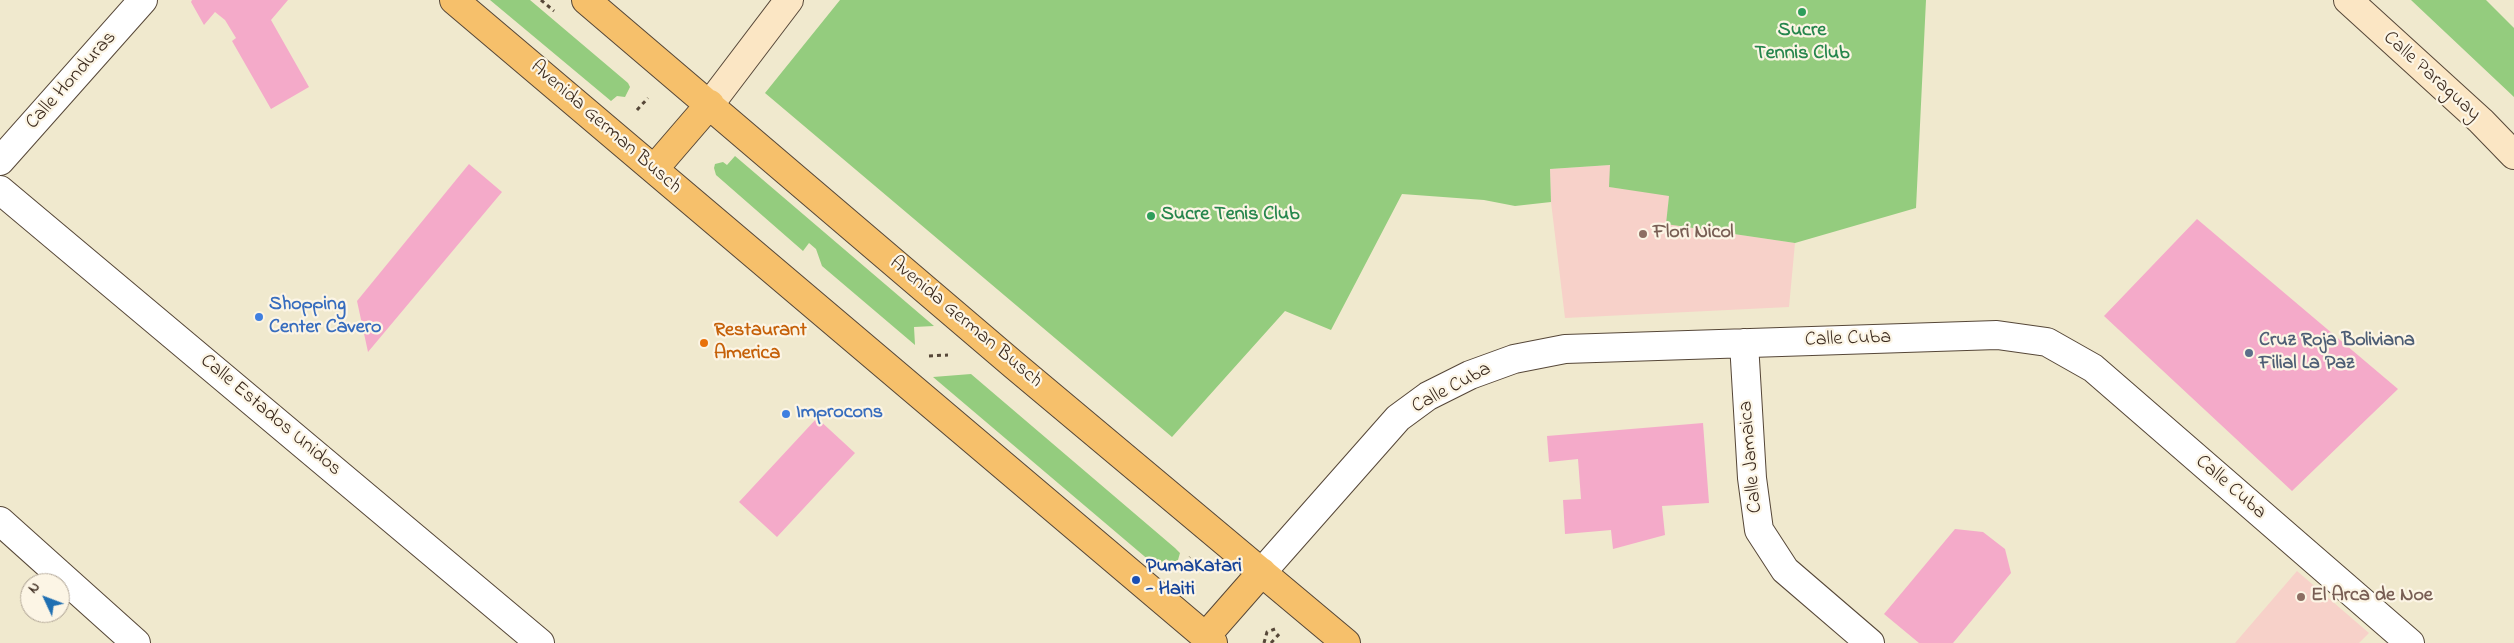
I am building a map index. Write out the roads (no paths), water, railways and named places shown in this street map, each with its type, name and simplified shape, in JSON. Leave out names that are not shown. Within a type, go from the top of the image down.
[{"type":"main road","name":"Avenida German Busch","points":[[454,0],[1206,641]]},
{"type":"main road","name":"Avenida German Busch","points":[[586,0],[1014,365],[1346,643]]},
{"type":"main road","points":[[654,169],[710,104]]},
{"type":"main road","points":[[1206,641],[1262,572]]},
{"type":"street","name":"Calle Honduras","points":[[0,161],[143,0]]},
{"type":"street","points":[[710,104],[789,0]]},
{"type":"street","name":"Calle Paraguay","points":[[2348,0],[2480,121],[2514,155]]},
{"type":"street","name":"Calle Estados Unidos","points":[[0,190],[540,643]]},
{"type":"street","name":"Calle Cuba","points":[[1262,572],[1398,418],[1428,396],[1470,375],[1514,358],[1565,349],[1997,335],[2047,342],[2093,368],[2410,643]]},
{"type":"street","name":"Calle Jamaica","points":[[1744,343],[1752,478],[1759,530],[1785,570],[1870,643]]},
{"type":"street","points":[[0,521],[136,643]]},
{"type":"place","name":"Sucre Tennis Club","points":[[1802,12]]},
{"type":"place","name":"Sucre Tenis Club","points":[[1151,216]]},
{"type":"place","name":"Flori Nicol","points":[[1643,234]]},
{"type":"place","name":"Shopping Center Cavero","points":[[259,317]]},
{"type":"place","name":"Restaurant America","points":[[704,343]]},
{"type":"place","name":"Cruz Roja Boliviana Filial La Paz","points":[[2249,353]]},
{"type":"place","name":"Improcons","points":[[786,414]]},
{"type":"place","name":"PumaKatari - Haiti","points":[[1136,580]]},
{"type":"place","name":"El Arca de Noe","points":[[2301,597]]}]
